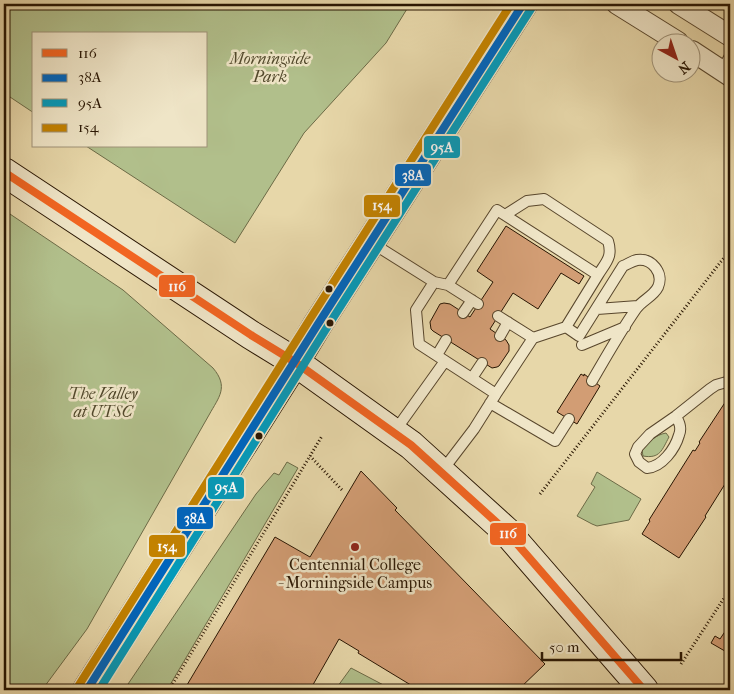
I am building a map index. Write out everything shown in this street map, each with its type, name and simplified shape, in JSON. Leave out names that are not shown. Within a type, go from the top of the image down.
[{"type":"main road","points":[[87,690],[523,4]]},
{"type":"main road","points":[[4,172],[295,362],[411,445],[506,532],[644,690]]},
{"type":"street","points":[[617,4],[662,32]]},
{"type":"street","points":[[679,4],[730,36]]},
{"type":"street","points":[[702,56],[727,67]]},
{"type":"lane","points":[[441,472],[474,429],[533,338],[566,327],[608,259],[610,250],[608,241],[544,199],[527,201],[505,215]]},
{"type":"lane","points":[[448,285],[497,210],[598,276]]},
{"type":"lane","points":[[370,242],[434,282],[448,285],[475,302],[464,313]]},
{"type":"lane","points":[[581,340],[623,266],[630,262],[646,260],[657,269],[660,277],[658,286],[652,295],[638,306],[592,381]]},
{"type":"lane","points":[[434,282],[416,310],[419,344],[496,394]]},
{"type":"lane","points":[[597,309],[638,306]]},
{"type":"lane","points":[[498,316],[533,338]]},
{"type":"lane","points":[[500,336],[508,322]]},
{"type":"lane","points":[[566,327],[581,340]]},
{"type":"lane","points":[[581,340],[625,327]]},
{"type":"lane","points":[[394,432],[441,358],[446,340]]},
{"type":"lane","points":[[472,378],[482,363]]},
{"type":"lane","points":[[676,416],[680,424],[680,434],[671,451],[664,460],[652,468],[647,468],[639,462],[635,454],[638,447],[650,434],[716,385],[730,381]]},
{"type":"lane","points":[[490,403],[555,442],[569,419]]},
{"type":"path","points":[[540,494],[730,250]]},
{"type":"path","points":[[170,690],[322,436]]},
{"type":"path","points":[[310,456],[342,490]]},
{"type":"path","points":[[681,664],[730,589]]},
{"type":"green space","name":"Morningside Park","points":[[4,4],[410,4],[386,43],[304,133],[235,243],[89,148],[208,148],[208,32],[32,32],[32,112],[4,93]]},
{"type":"green space","name":"The Valley at UTSC","points":[[4,210],[123,290],[213,368],[221,381],[221,392],[216,403],[87,629],[42,690],[4,690]]},
{"type":"green space","points":[[666,433],[669,437],[657,455],[643,456],[642,450],[655,437]]},
{"type":"green space","points":[[287,462],[298,468],[167,690],[124,690],[256,494],[274,473],[279,475]]},
{"type":"green space","points":[[597,472],[641,499],[629,520],[597,526],[577,516],[595,487],[591,484]]},
{"type":"green space","points":[[351,668],[393,690],[335,690]]},
{"type":"building","points":[[506,226],[584,276],[579,284],[561,273],[538,309],[513,293],[490,329],[506,340],[509,345],[509,351],[499,366],[492,368],[433,331],[430,322],[440,304],[444,303],[450,304],[470,317],[493,282],[477,271]]},
{"type":"building","points":[[581,374],[584,376],[584,374],[600,386],[577,424],[557,412]]},
{"type":"building","points":[[726,401],[730,404],[730,476],[679,558],[642,534],[693,450],[695,451]]},
{"type":"building","points":[[361,471],[397,508],[395,510],[545,664],[518,690],[419,690],[358,653],[359,651],[339,639],[310,690],[184,690],[275,537],[310,557]]},
{"type":"building","points":[[730,613],[730,624],[725,621]]},
{"type":"building","points":[[730,624],[730,654],[711,643],[715,636],[720,639]]},
{"type":"transit line","name":"154","points":[[79,685],[511,4]]},
{"type":"transit line","name":"38A","points":[[87,690],[523,4]]},
{"type":"transit line","name":"95A","points":[[99,690],[326,329],[531,9]]},
{"type":"transit line","name":"116","points":[[4,172],[295,362],[411,445],[506,531],[644,690]]},
{"type":"place","name":"Centennial College - Morningside Campus","points":[[355,547]]}]
